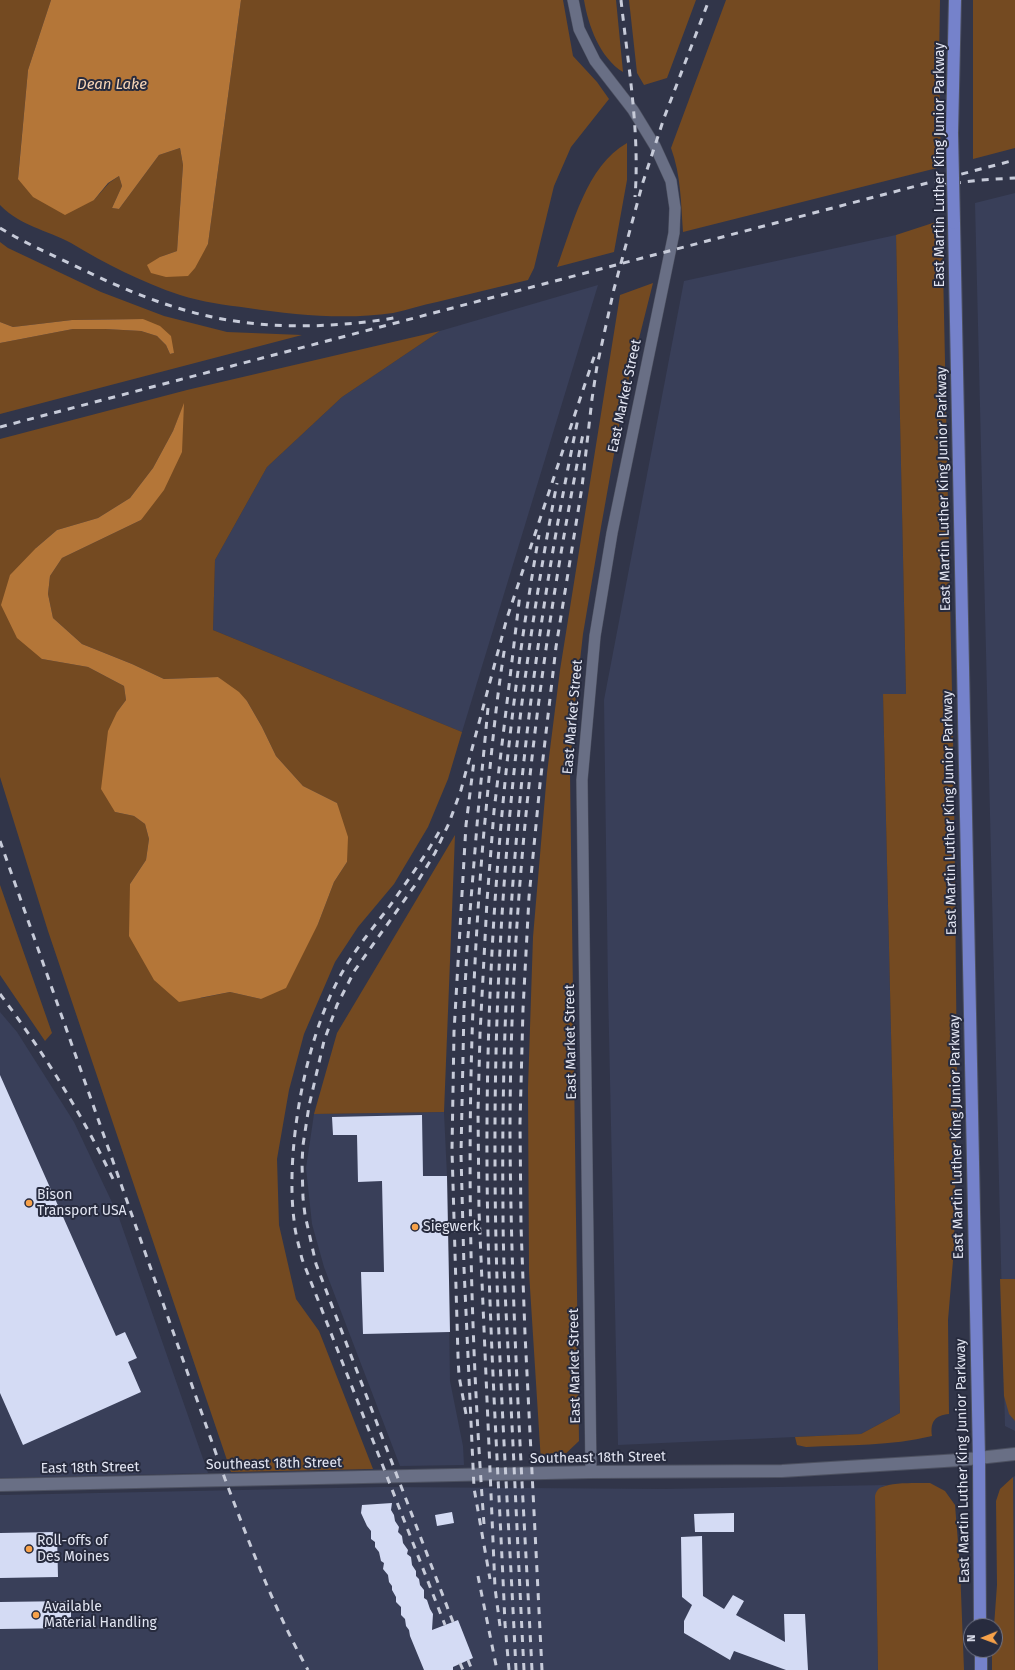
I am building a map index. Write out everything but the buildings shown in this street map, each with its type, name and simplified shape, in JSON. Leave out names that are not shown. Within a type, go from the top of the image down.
[{"type":"main road","name":"East Martin Luther King Junior Parkway","points":[[955,0],[952,133],[979,1458],[980,1618]]},
{"type":"main road","points":[[980,1658],[981,1670]]},
{"type":"street","name":"East Market Street","points":[[573,0],[579,29],[595,61],[633,110],[655,146],[671,181],[675,208],[674,233],[612,533],[595,636],[582,780],[591,1472]]},
{"type":"street","name":"Southeast 18th Street","points":[[180,1480],[591,1472],[782,1471],[979,1458],[1015,1454]]},
{"type":"street","name":"East 18th Street","points":[[0,1485],[180,1480]]},
{"type":"shaded area","points":[[0,0],[51,0],[28,70],[18,178],[94,200],[109,183],[119,176],[122,186],[112,208],[119,209],[159,155],[180,148],[183,165],[177,251],[160,257],[205,249],[208,244],[241,0],[563,0],[573,56],[597,82],[609,99],[571,147],[554,186],[534,268],[528,280],[398,312],[375,315],[302,315],[197,300],[166,290],[111,265],[61,238],[25,223],[0,205]]},
{"type":"shaded area","points":[[584,0],[616,0],[623,72],[608,58],[596,40]]},
{"type":"shaded area","points":[[629,0],[696,0],[667,78],[644,85],[637,73]]},
{"type":"shaded area","points":[[726,0],[940,0],[939,62],[941,167],[683,232],[679,179],[671,148]]},
{"type":"shaded area","points":[[973,0],[1015,0],[1015,148],[973,159]]},
{"type":"shaded area","points":[[627,143],[627,180],[614,252],[557,267],[575,215],[591,181],[601,166],[613,153]]},
{"type":"shaded area","points":[[1015,193],[1015,1431],[1005,1426],[975,203]]},
{"type":"shaded area","points":[[942,220],[954,786],[957,1082],[954,1249],[948,1320],[949,1414],[940,1416],[934,1420],[932,1436],[901,1442],[806,1447],[797,1445],[795,1437],[861,1434],[900,1413],[883,694],[906,694],[896,235]]},
{"type":"shaded area","points":[[896,235],[906,694],[883,694],[900,1413],[861,1434],[618,1445],[608,988],[604,700],[684,281]]},
{"type":"shaded area","points":[[0,242],[8,248],[101,292],[164,316],[227,332],[302,335],[0,414],[0,343],[73,329],[141,331],[157,336],[166,345],[170,354],[174,353],[143,319],[72,320],[13,327],[0,322]]},
{"type":"shaded area","points":[[653,283],[624,398],[583,634],[574,714],[570,772],[579,1441],[560,1459],[541,1462],[529,1272],[528,1088],[533,937],[547,773],[560,670],[620,295]]},
{"type":"shaded area","points":[[598,285],[462,732],[213,630],[215,560],[267,467],[342,397],[440,331]]},
{"type":"shaded area","points":[[440,331],[342,397],[267,467],[215,560],[213,630],[462,732],[448,779],[428,827],[394,884],[358,927],[335,962],[304,1034],[289,1090],[277,1159],[279,1225],[296,1299],[319,1331],[373,1469],[231,1472],[48,931],[0,777],[0,439],[187,390]],"holes":[[[184,404],[141,520],[62,558],[50,576],[48,594],[53,618],[82,644],[132,664],[164,679],[218,677],[247,701],[276,756],[303,786],[337,803],[347,862],[334,882],[318,924],[261,999],[230,992],[201,998],[130,884],[146,860],[149,839],[145,824],[134,816],[115,812],[117,712],[126,700],[124,686],[88,667],[42,659],[36,548],[57,530],[98,518],[130,498],[153,468],[173,431]]]},
{"type":"shaded area","points":[[455,835],[444,1112],[314,1114],[337,1033]]},
{"type":"shaded area","points":[[0,885],[52,1033],[45,1041],[0,975]]},
{"type":"shaded area","points":[[0,1012],[17,1032],[74,1122],[118,1215],[208,1473],[0,1478]]},
{"type":"shaded area","points":[[444,1112],[447,1176],[450,1381],[463,1446],[464,1465],[400,1466],[324,1267],[312,1224],[306,1168],[314,1114]]},
{"type":"shaded area","points":[[1000,1279],[1015,1279],[1015,1421],[1009,1414],[1004,1396]]},
{"type":"shaded area","points":[[1015,1476],[1015,1670],[1013,1477]]},
{"type":"shaded area","points":[[1013,1477],[1015,1670],[992,1670],[992,1658],[1003,1658],[1003,1618],[995,1618],[997,1585],[996,1501],[1000,1489]]},
{"type":"shaded area","points":[[930,1483],[945,1491],[955,1505],[960,1567],[964,1670],[878,1670],[875,1496],[878,1489],[886,1485]]},
{"type":"shaded area","points":[[888,1485],[881,1487],[875,1496],[878,1670],[0,1670],[0,1495],[384,1487],[664,1489]]},
{"type":"water","name":"Dean Lake","points":[[51,0],[241,0],[208,244],[195,268],[188,276],[166,277],[151,273],[147,265],[160,257],[177,251],[183,165],[180,148],[159,155],[119,209],[112,208],[122,186],[119,176],[108,183],[94,200],[65,215],[33,197],[18,179],[28,70]]},
{"type":"water","points":[[143,319],[160,326],[171,336],[174,353],[170,354],[166,345],[157,336],[141,331],[73,329],[0,343],[0,322],[13,327],[72,320]]},
{"type":"water","points":[[184,403],[182,452],[164,490],[141,520],[62,558],[50,576],[48,594],[53,618],[82,644],[132,664],[164,679],[218,677],[239,692],[247,701],[276,756],[303,786],[337,803],[348,837],[347,862],[334,882],[318,924],[286,988],[261,999],[230,992],[179,1002],[154,980],[129,936],[130,884],[146,860],[149,839],[145,824],[134,816],[115,812],[101,789],[108,731],[117,712],[126,700],[124,686],[88,667],[42,659],[17,638],[1,605],[10,575],[36,548],[57,530],[98,518],[130,498],[153,468],[173,431]]},
{"type":"railway","points":[[621,0],[635,123],[635,197]]},
{"type":"railway","points":[[542,1670],[525,1334],[521,1226],[520,1123],[523,1009],[529,897],[540,784],[556,647],[582,487],[597,366],[614,289],[643,182],[664,118],[709,0]]},
{"type":"railway","points":[[0,427],[1015,160]]},
{"type":"railway","points":[[940,185],[980,180],[1015,178]]},
{"type":"railway","points":[[0,228],[36,247],[129,291],[173,307],[213,317],[239,322],[291,326],[317,326],[369,322],[394,318]]},
{"type":"railway","points":[[453,1622],[316,1264],[305,1215],[303,1198],[303,1145],[309,1106],[324,1041],[337,1005],[355,970],[418,881],[435,853],[449,823],[461,790],[507,618],[596,351]]},
{"type":"railway","points":[[524,1670],[505,1298],[503,1111],[506,1011],[511,912],[529,714],[559,517],[578,419]]},
{"type":"railway","points":[[532,1670],[518,1402],[513,1268],[510,1134],[511,1046],[515,958],[529,782],[552,608],[583,434]]},
{"type":"railway","points":[[516,1670],[502,1413],[497,1284],[495,1156],[498,987],[503,902],[518,734],[542,566],[557,483]]},
{"type":"railway","points":[[509,1670],[505,1624],[490,1313],[487,1188],[488,1051],[495,903],[508,755],[527,608],[539,535]]},
{"type":"railway","points":[[500,1626],[495,1588],[479,1211],[478,1111],[480,1034],[487,901],[494,811],[520,594]]},
{"type":"railway","points":[[484,1524],[478,1437],[471,1264],[470,1177],[473,1004],[484,831],[501,669],[505,646]]},
{"type":"railway","points":[[488,708],[467,949],[464,1008],[461,1154],[464,1268],[474,1488],[490,1579]]},
{"type":"railway","points":[[466,1414],[459,1376],[452,1150],[454,1032],[466,825],[474,761]]},
{"type":"railway","points":[[439,832],[402,889],[353,954],[330,997],[318,1026],[301,1092],[296,1126],[292,1191],[296,1235],[302,1259],[445,1625]]},
{"type":"railway","points":[[0,841],[225,1479],[273,1600],[308,1670]]},
{"type":"railway","points":[[0,994],[62,1084],[102,1156],[114,1181]]},
{"type":"railway","points":[[478,1576],[497,1670]]},
{"type":"railway","points":[[468,1660],[472,1670]]},
{"type":"railway","points":[[460,1663],[463,1670]]},
{"type":"place","name":"Bison Transport USA","points":[[29,1203]]},
{"type":"place","name":"Siegwerk","points":[[415,1227]]},
{"type":"place","name":"Roll-offs of Des Moines","points":[[29,1549]]},
{"type":"place","name":"Available Material Handling","points":[[36,1615]]}]
